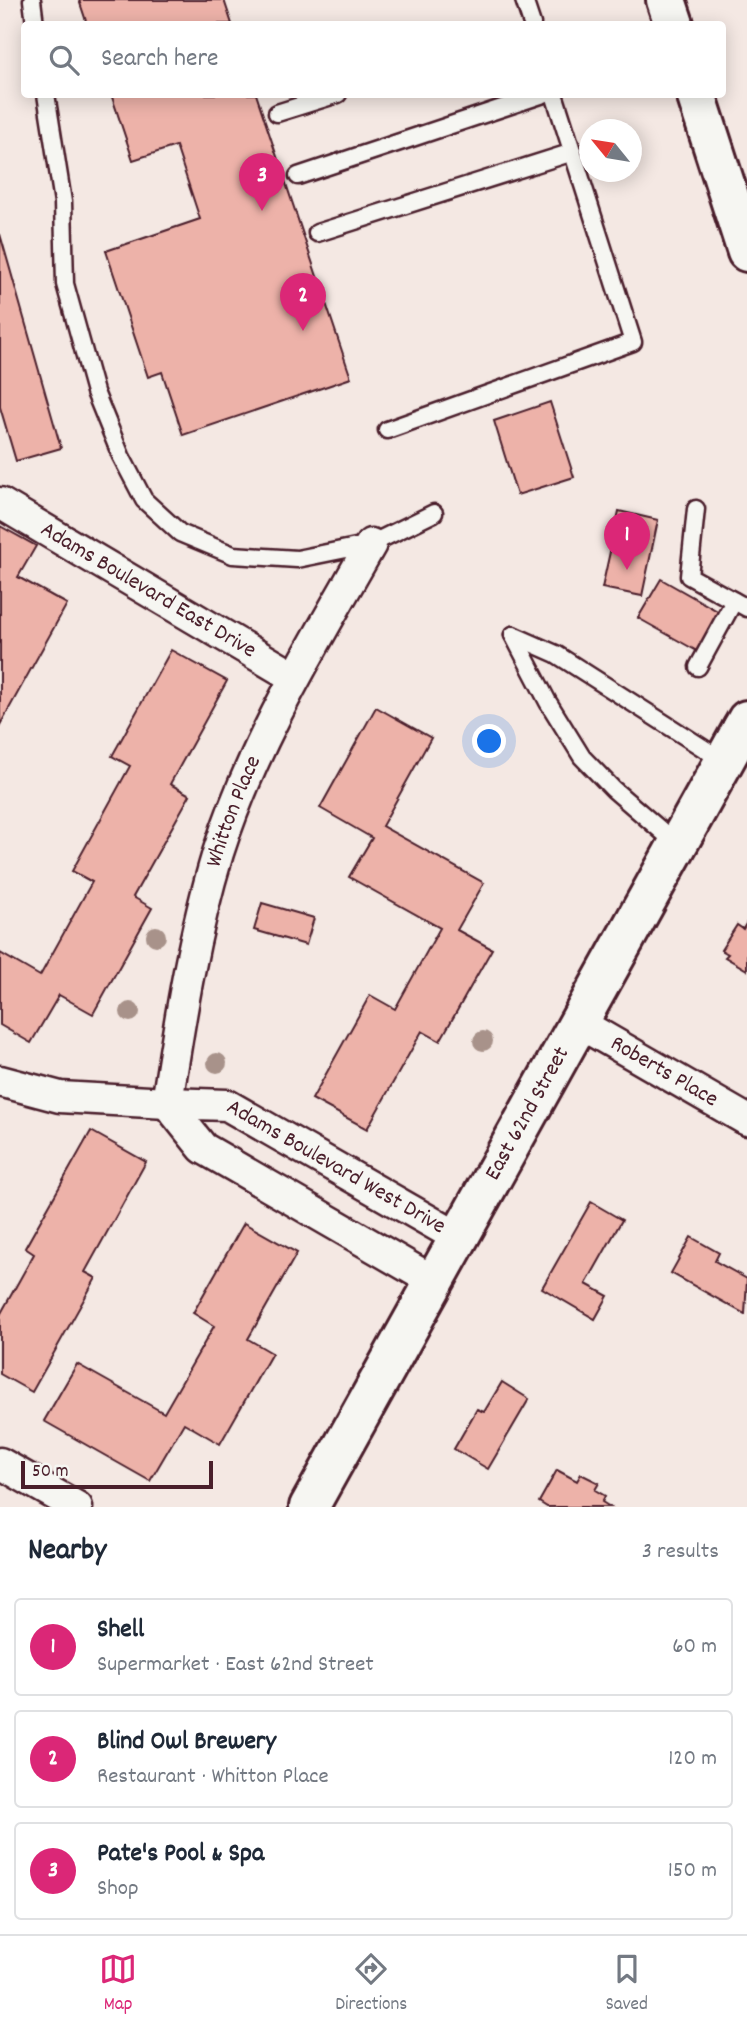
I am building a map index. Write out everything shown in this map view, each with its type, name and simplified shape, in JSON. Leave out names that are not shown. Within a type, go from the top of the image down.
[{"type":"street","points":[[666,0],[673,21]]},
{"type":"street","points":[[697,98],[747,252]]},
{"type":"street","name":"Adams Boulevard East Drive","points":[[0,503],[294,677]]},
{"type":"street","name":"Whitton Place","points":[[167,1103],[182,999],[199,918],[219,850],[257,751],[294,677],[371,544]]},
{"type":"street","name":"East 62nd Street","points":[[309,1507],[746,724]]},
{"type":"street","name":"Roberts Place","points":[[579,1023],[747,1120]]},
{"type":"street","name":"Adams Boulevard West Drive","points":[[0,1081],[60,1097],[227,1105],[459,1238]]},
{"type":"street","name":"Adams Boulevard West Drive","points":[[167,1103],[203,1148],[435,1282]]},
{"type":"street","points":[[0,1463],[77,1507]]},
{"type":"lane","points":[[32,0],[35,21]]},
{"type":"lane","points":[[524,0],[531,21]]},
{"type":"lane","points":[[47,98],[63,202],[65,284],[95,392],[121,456],[144,500],[180,533],[233,555],[297,559],[371,544],[433,513]]},
{"type":"lane","points":[[277,113],[325,98]]},
{"type":"lane","points":[[298,176],[532,98]]},
{"type":"lane","points":[[387,430],[633,342],[555,98]]},
{"type":"lane","points":[[317,233],[573,152]]},
{"type":"lane","points":[[696,509],[689,576],[740,605],[698,667]]},
{"type":"lane","points":[[679,846],[613,789],[582,757],[548,702],[513,635],[556,654],[725,762]]},
{"type":"building","points":[[79,0],[224,0],[231,21],[86,21]]},
{"type":"building","points":[[112,98],[257,98],[351,378],[183,435],[162,372],[148,377],[106,251],[200,219],[176,146],[133,160]]},
{"type":"building","points":[[0,234],[61,448],[16,461],[0,407]]},
{"type":"building","points":[[550,402],[574,477],[517,495],[494,421]]},
{"type":"building","points":[[619,511],[658,520],[642,596],[602,588]]},
{"type":"building","points":[[0,526],[36,546],[18,577],[67,604],[0,725]]},
{"type":"building","points":[[661,579],[719,612],[697,651],[638,618]]},
{"type":"building","points":[[171,650],[227,681],[170,784],[190,795],[133,897],[152,908],[93,1014],[59,995],[31,1043],[0,1025],[0,953],[40,976],[92,882],[72,871],[130,766],[112,756]]},
{"type":"building","points":[[376,707],[431,738],[382,826],[484,883],[457,930],[492,949],[440,1041],[422,1031],[367,1129],[312,1099],[370,995],[395,1009],[440,928],[349,877],[372,838],[320,808]]},
{"type":"building","points":[[262,903],[314,918],[306,945],[254,930]]},
{"type":"building","points":[[747,922],[747,970],[725,957],[728,954],[721,950],[737,925],[743,929]]},
{"type":"building","points":[[91,1131],[146,1162],[85,1272],[96,1278],[32,1392],[0,1374],[0,1315],[34,1254],[25,1248]]},
{"type":"building","points":[[591,1202],[622,1220],[586,1284],[608,1296],[595,1319],[542,1288]]},
{"type":"building","points":[[244,1223],[297,1253],[248,1339],[272,1353],[220,1444],[184,1423],[150,1481],[44,1421],[77,1364],[164,1413],[214,1326],[193,1313]]},
{"type":"building","points":[[691,1237],[719,1253],[715,1261],[747,1279],[745,1314],[671,1273]]},
{"type":"building","points":[[502,1382],[529,1399],[488,1469],[454,1449],[477,1409],[484,1412]]},
{"type":"building","points":[[557,1470],[577,1481],[581,1474],[599,1483],[595,1490],[605,1496],[602,1502],[610,1507],[547,1507],[539,1502]]},
{"type":"place","name":"Pate's Pool & Spa","points":[[262,211]]},
{"type":"place","name":"Blind Owl Brewery","points":[[303,331]]},
{"type":"place","name":"Shell","points":[[627,570]]}]
